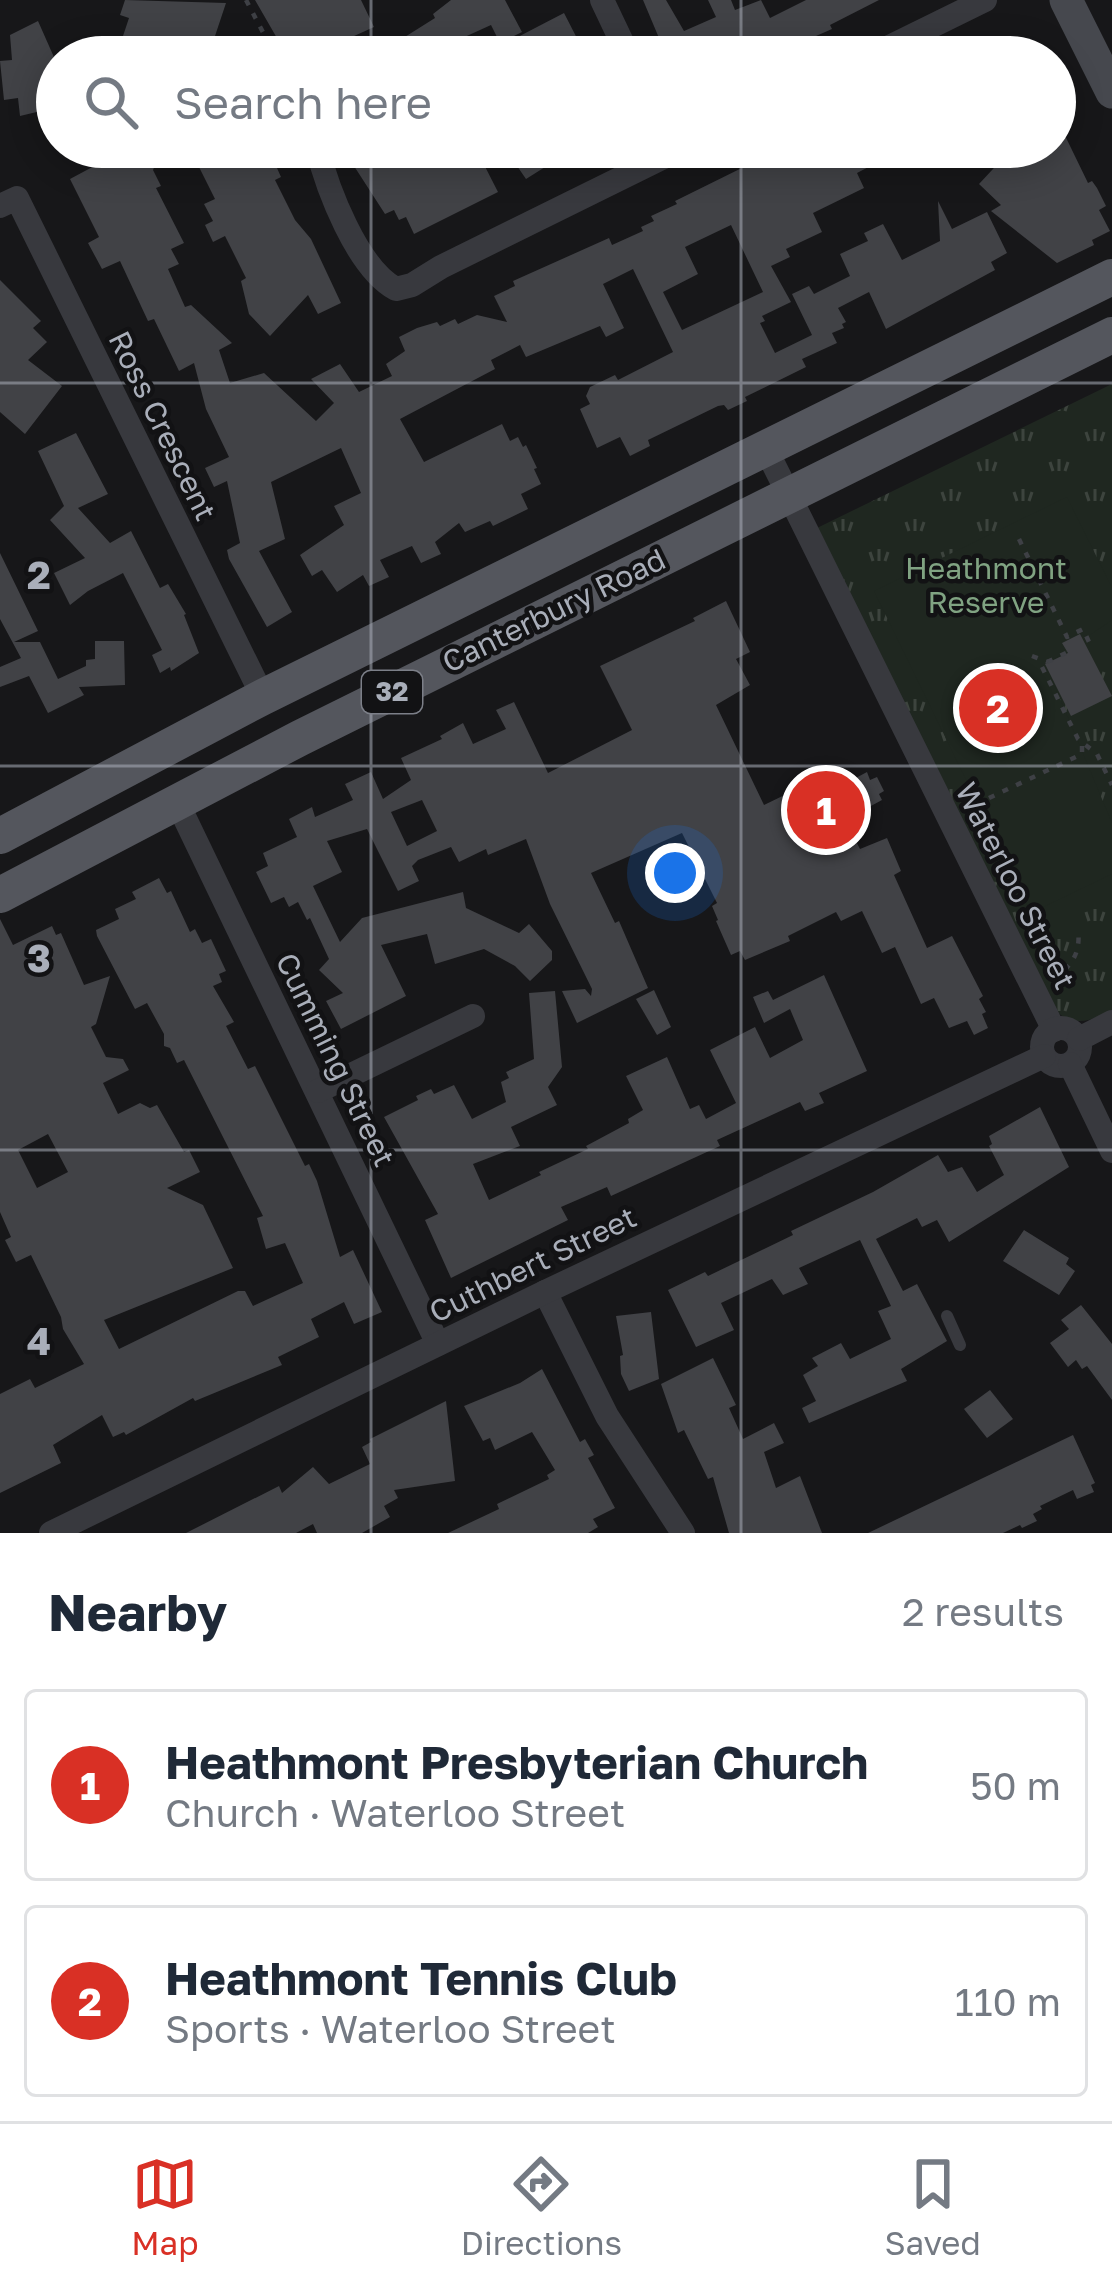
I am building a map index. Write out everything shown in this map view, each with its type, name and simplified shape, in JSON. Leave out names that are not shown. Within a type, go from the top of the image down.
[{"type":"main road","points":[[1066,0],[1112,92]]},
{"type":"main road","name":"Canterbury Road","points":[[0,836],[262,697],[1112,277]]},
{"type":"main road","name":"Canterbury Road","points":[[0,895],[1112,335]]},
{"type":"street","points":[[602,0],[619,36]]},
{"type":"street","points":[[912,36],[986,0]]},
{"type":"street","points":[[324,168],[353,235],[377,274],[396,289],[638,168]]},
{"type":"street","name":"Ross Crescent","points":[[0,206],[16,198],[262,697]]},
{"type":"street","name":"Waterloo Street","points":[[765,447],[1054,1030]]},
{"type":"street","name":"Cumming Street","points":[[177,802],[438,1344]]},
{"type":"street","points":[[318,1091],[472,1016]]},
{"type":"street","points":[[1079,1039],[1112,1022]]},
{"type":"street","points":[[1068,1029],[1079,1039],[1080,1053],[1070,1064],[1055,1065],[1044,1055],[1043,1041],[1054,1030],[1068,1029]]},
{"type":"street","name":"Cuthbert Street","points":[[51,1533],[1044,1055]]},
{"type":"street","points":[[1070,1064],[1112,1151]]},
{"type":"street","points":[[545,1292],[607,1416],[683,1533]]},
{"type":"lane","points":[[947,1316],[960,1346]]},
{"type":"path","points":[[246,0],[265,36]]},
{"type":"path","points":[[1019,539],[1067,637],[1083,629],[1089,642],[1086,646]]},
{"type":"path","points":[[1066,653],[1041,665],[1082,742],[1097,754],[1112,785]]},
{"type":"path","points":[[1032,656],[1048,662]]},
{"type":"path","points":[[988,798],[1082,754],[1082,742]]},
{"type":"path","points":[[1051,985],[1074,961],[1080,943],[1078,929]]},
{"type":"green space","name":"Heathmont Reserve","points":[[1112,384],[1112,1010],[1077,1021],[1057,1012],[817,528]]},
{"type":"green space","points":[[1067,497],[1112,588],[1112,620],[1046,665],[1112,823],[1112,874],[1031,913],[874,591]]},
{"type":"building","points":[[125,0],[226,3],[215,36],[123,36],[129,18],[120,15]]},
{"type":"building","points":[[255,0],[361,0],[374,27],[354,36],[276,36]]},
{"type":"building","points":[[451,0],[505,0],[522,32],[496,36],[491,25],[467,36],[406,36],[435,18],[433,14]]},
{"type":"building","points":[[643,0],[666,0],[684,31],[716,17],[708,0],[731,0],[735,10],[761,0],[770,18],[806,0],[879,0],[816,36],[658,36]]},
{"type":"building","points":[[564,13],[576,36],[520,36]]},
{"type":"building","points":[[38,21],[45,36],[36,36],[36,112],[20,116],[18,98],[4,100],[0,61],[12,60],[10,35]]},
{"type":"building","points":[[1076,158],[1106,206],[1099,210],[1110,231],[1092,240],[1094,245],[1057,263],[991,211],[1001,205],[979,184],[994,168],[1076,168]]},
{"type":"building","points":[[90,168],[154,168],[161,186],[156,188],[184,243],[171,249],[179,264],[168,269],[185,307],[191,305],[232,343],[219,350],[230,383],[264,373],[316,421],[334,403],[311,379],[340,364],[359,392],[392,376],[386,364],[405,351],[399,337],[417,328],[455,319],[458,324],[477,315],[507,322],[494,296],[515,286],[513,281],[609,238],[612,245],[643,231],[641,227],[654,221],[651,216],[742,168],[867,168],[857,173],[864,188],[813,213],[822,232],[786,249],[790,257],[771,266],[791,302],[762,316],[765,321],[760,323],[775,353],[812,335],[792,294],[809,286],[814,294],[850,276],[840,254],[868,241],[864,233],[883,224],[902,260],[940,241],[938,201],[952,229],[987,212],[1007,253],[991,262],[995,270],[886,329],[869,292],[838,308],[846,322],[832,333],[837,343],[802,359],[806,367],[728,410],[718,406],[648,440],[650,446],[630,456],[620,437],[597,448],[580,409],[590,404],[586,396],[590,387],[615,375],[618,380],[673,352],[633,269],[603,284],[624,328],[606,337],[600,326],[526,357],[520,345],[491,360],[495,369],[400,419],[424,462],[502,424],[510,441],[518,437],[526,445],[537,468],[541,484],[521,494],[528,509],[493,526],[490,521],[465,532],[459,523],[435,542],[441,554],[421,563],[412,546],[380,560],[389,577],[369,586],[363,575],[337,592],[322,570],[312,576],[300,555],[344,525],[334,506],[361,493],[341,448],[271,482],[285,539],[259,551],[292,612],[267,627],[229,559],[227,550],[240,543],[227,481],[214,487],[205,468],[229,457],[206,409],[194,363],[179,371],[154,319],[148,321],[120,261],[102,269],[88,243],[99,237],[70,179]],"holes":[[[731,225],[763,292],[682,330],[663,292],[698,274],[685,247]]]},
{"type":"building","points":[[200,168],[277,168],[281,177],[275,180],[295,220],[311,239],[341,303],[318,314],[308,295],[270,336],[249,314],[241,281],[246,278],[225,236],[213,242],[205,225],[213,221],[204,204],[215,199]]},
{"type":"building","points":[[355,168],[486,168],[498,192],[414,234],[406,217],[399,220],[394,210],[385,214]]},
{"type":"building","points":[[518,168],[544,168],[526,179]]},
{"type":"building","points":[[0,280],[41,321],[33,328],[47,342],[28,360],[62,386],[25,434],[0,412]]},
{"type":"building","points":[[76,433],[108,494],[78,508],[110,543],[131,531],[160,588],[168,584],[186,614],[199,653],[171,671],[170,667],[160,673],[152,655],[162,650],[123,573],[70,605],[54,573],[85,558],[50,520],[64,506],[38,451]]},
{"type":"building","points":[[0,553],[38,631],[14,642],[40,642],[58,679],[95,659],[95,641],[124,641],[125,685],[79,687],[84,695],[48,713],[29,676],[0,687],[0,667],[21,658],[0,619]]},
{"type":"building","points":[[726,601],[750,652],[736,659],[750,685],[716,705],[764,805],[830,773],[837,788],[867,772],[870,780],[877,777],[884,791],[879,794],[882,800],[845,820],[860,849],[887,838],[901,871],[894,875],[927,948],[952,936],[983,996],[979,999],[988,1028],[974,1035],[967,1021],[949,1028],[934,998],[921,1004],[895,947],[882,953],[862,911],[841,921],[836,912],[788,936],[790,941],[745,960],[740,951],[731,955],[716,921],[712,906],[717,903],[682,833],[591,873],[615,923],[619,921],[648,988],[577,1023],[562,991],[585,989],[591,996],[592,989],[550,904],[526,839],[459,862],[451,847],[418,860],[412,866],[419,881],[398,891],[367,829],[327,841],[342,872],[313,886],[340,942],[362,918],[463,892],[466,908],[519,933],[529,924],[552,951],[552,960],[530,981],[515,966],[484,949],[435,964],[427,934],[381,945],[406,996],[341,1029],[326,1001],[343,993],[319,970],[329,959],[310,918],[298,902],[289,907],[284,897],[271,903],[256,872],[268,866],[263,853],[297,837],[289,819],[312,807],[315,817],[353,800],[345,784],[371,772],[383,799],[411,780],[401,758],[442,739],[463,723],[473,744],[506,729],[496,710],[514,702],[548,773],[632,730],[600,666],[695,621],[693,618]],"holes":[[[422,800],[437,831],[407,846],[391,812]]]},
{"type":"building","points":[[1080,634],[1112,696],[1071,716],[1045,664],[1068,653],[1062,643]]},
{"type":"building","points":[[159,878],[167,893],[171,891],[190,932],[195,929],[202,943],[211,939],[226,971],[219,974],[222,982],[213,986],[234,1022],[226,1026],[248,1069],[255,1066],[305,1166],[309,1164],[340,1257],[353,1250],[382,1312],[354,1324],[344,1302],[311,1319],[319,1337],[278,1357],[282,1365],[193,1398],[126,1435],[113,1437],[102,1415],[53,1445],[61,1463],[0,1493],[0,1394],[30,1379],[35,1388],[84,1364],[31,1255],[16,1262],[5,1240],[11,1237],[0,1212],[0,919],[13,945],[52,926],[56,935],[61,933],[84,985],[110,976],[96,1024],[91,1027],[106,1057],[123,1059],[129,1070],[103,1083],[118,1114],[140,1103],[150,1108],[157,1105],[184,1152],[189,1150],[200,1172],[167,1188],[203,1205],[233,1268],[104,1320],[119,1349],[238,1291],[245,1291],[253,1306],[303,1283],[285,1243],[266,1249],[257,1218],[263,1216],[184,1060],[177,1063],[164,1046],[164,1034],[147,1003],[135,1009],[97,936],[96,930],[119,919],[115,909],[136,899],[132,892]],"holes":[[[48,1134],[68,1172],[37,1188],[18,1150]]]},
{"type":"building","points":[[824,975],[867,1071],[819,1093],[824,1103],[805,1111],[800,1102],[717,1140],[720,1146],[611,1196],[607,1187],[561,1207],[568,1220],[451,1278],[425,1220],[438,1214],[384,1117],[431,1089],[434,1094],[454,1085],[472,1119],[506,1102],[501,1082],[509,1078],[506,1072],[534,1059],[529,993],[555,991],[562,1067],[548,1087],[557,1105],[511,1127],[520,1146],[473,1164],[489,1200],[629,1123],[628,1119],[643,1110],[626,1076],[667,1057],[690,1109],[699,1105],[706,1119],[736,1103],[710,1050],[755,1027],[770,1058],[803,1040],[790,1009],[764,1023],[753,997],[768,991],[773,1000]]},
{"type":"building","points":[[654,990],[671,1027],[657,1035],[636,999]]},
{"type":"building","points":[[1040,1107],[1069,1167],[949,1242],[937,1220],[922,1227],[917,1218],[876,1239],[903,1291],[917,1284],[947,1341],[901,1369],[907,1381],[809,1423],[802,1408],[816,1401],[803,1375],[818,1366],[812,1358],[841,1343],[850,1359],[891,1339],[878,1311],[891,1306],[860,1240],[799,1268],[808,1284],[783,1295],[772,1279],[721,1303],[734,1330],[696,1347],[668,1290],[793,1235],[791,1231],[938,1155],[948,1172],[962,1167],[977,1192],[1004,1175],[989,1136]]},
{"type":"building","points":[[1024,1230],[1069,1258],[1066,1264],[1075,1271],[1059,1295],[1003,1261]]},
{"type":"building","points":[[1081,1305],[1112,1344],[1112,1400],[1087,1366],[1082,1369],[1076,1360],[1068,1367],[1050,1343],[1069,1329],[1061,1320]]},
{"type":"building","points":[[651,1312],[659,1379],[629,1391],[621,1374],[623,1355],[616,1316]]},
{"type":"building","points":[[713,1358],[736,1405],[729,1408],[743,1439],[774,1423],[784,1443],[764,1452],[776,1488],[800,1476],[822,1533],[729,1533],[713,1477],[708,1479],[684,1430],[678,1433],[661,1384]]},
{"type":"building","points":[[542,1369],[580,1442],[585,1439],[594,1455],[588,1458],[615,1508],[593,1519],[598,1527],[588,1533],[448,1533],[499,1509],[497,1504],[549,1479],[547,1475],[555,1470],[532,1432],[495,1450],[490,1438],[483,1441],[464,1406]]},
{"type":"building","points":[[990,1390],[1013,1419],[987,1438],[964,1409]]},
{"type":"building","points":[[446,1401],[455,1481],[394,1490],[398,1498],[384,1506],[390,1517],[362,1533],[317,1533],[313,1524],[296,1533],[186,1533],[279,1486],[282,1493],[313,1467],[329,1484],[370,1464],[362,1447],[370,1439]]},
{"type":"building","points":[[1073,1435],[1095,1483],[1091,1485],[1094,1492],[1077,1499],[1073,1490],[1040,1506],[1033,1514],[1037,1521],[1003,1533],[868,1533]]},
{"type":"place","name":"Heathmont Tennis Club","points":[[998,708]]},
{"type":"place","name":"Heathmont Presbyterian Church","points":[[826,810]]}]
